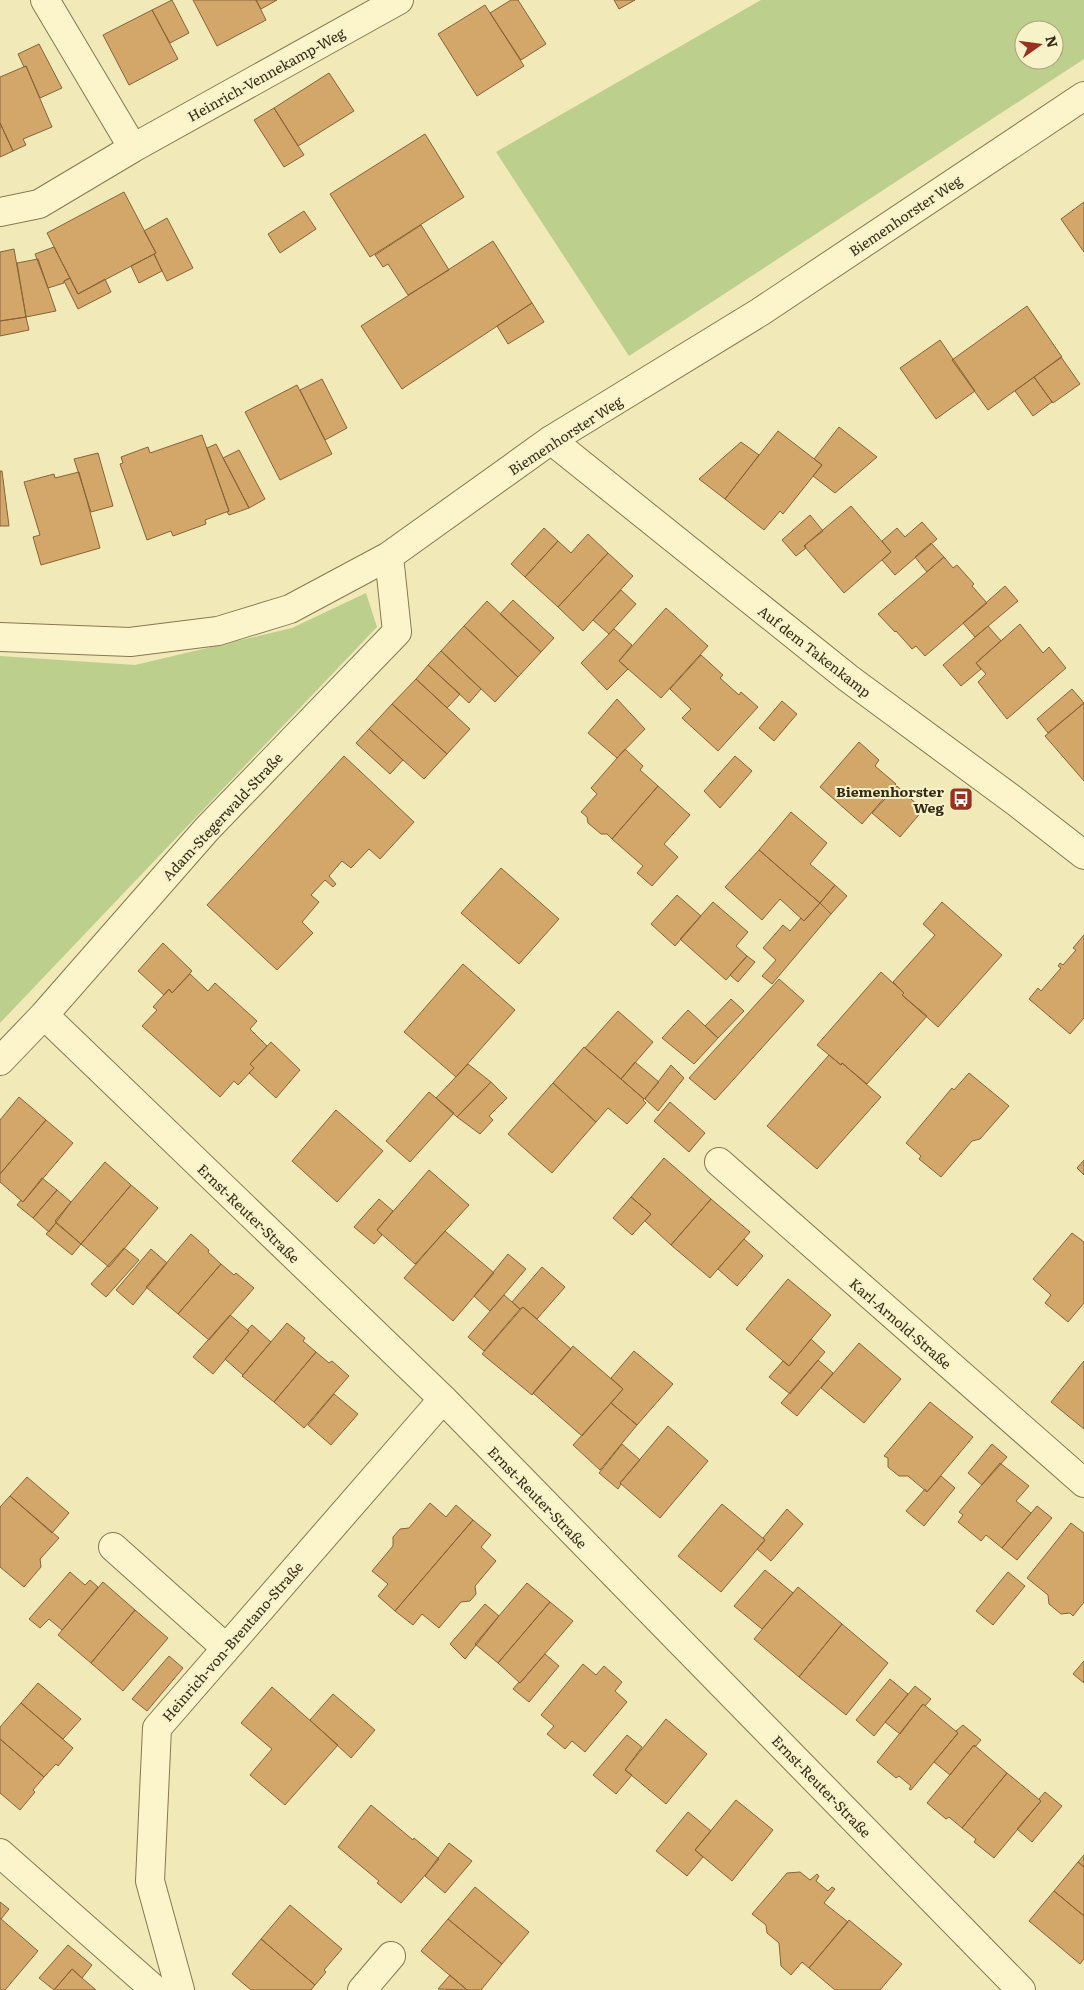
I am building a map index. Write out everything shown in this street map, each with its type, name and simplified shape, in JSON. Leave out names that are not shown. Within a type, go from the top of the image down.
[{"type":"street","points":[[45,0],[133,148]]},
{"type":"street","name":"Heinrich-Vennekamp-Weg","points":[[0,212],[39,204],[133,148],[399,0]]},
{"type":"street","name":"Biemenhorster Weg","points":[[0,637],[130,642],[218,631],[290,609],[389,556],[552,440],[760,312],[1084,96]]},
{"type":"street","name":"Auf dem Takenkamp","points":[[552,440],[848,678],[1082,850]]},
{"type":"street","name":"Adam-Stegerwald-Straße","points":[[0,1061],[44,1015],[207,829],[397,632],[389,556]]},
{"type":"street","name":"Ernst-Reuter-Straße","points":[[44,1015],[443,1399],[1021,1990]]},
{"type":"street","name":"Karl-Arnold-Straße","points":[[719,1162],[1084,1482]]},
{"type":"street","name":"Heinrich-von-Brentano-Straße","points":[[180,1990],[150,1881],[157,1728],[443,1399]]},
{"type":"street","points":[[113,1546],[226,1648]]},
{"type":"street","points":[[0,1853],[155,1990]]},
{"type":"street","points":[[362,1990],[391,1956]]},
{"type":"green space","points":[[761,0],[1084,0],[1084,59],[629,356],[496,152]]},
{"type":"green space","points":[[366,593],[377,627],[0,1023],[0,656],[135,665],[292,628]]},
{"type":"building","points":[[172,0],[189,33],[170,43],[152,10]]},
{"type":"building","points":[[193,0],[256,0],[266,20],[217,46]]},
{"type":"building","points":[[256,0],[277,0],[261,9]]},
{"type":"building","points":[[511,0],[518,0],[546,44],[521,60],[490,13]]},
{"type":"building","points":[[614,0],[635,0],[619,9]]},
{"type":"building","points":[[485,5],[524,66],[477,96],[438,34]]},
{"type":"building","points":[[152,10],[178,59],[129,85],[103,35]]},
{"type":"building","points":[[39,44],[62,88],[40,98],[26,66],[24,67],[18,54]]},
{"type":"building","points":[[26,66],[52,127],[23,139],[26,145],[13,151],[0,123],[0,77]]},
{"type":"building","points":[[329,73],[354,111],[298,146],[274,108]]},
{"type":"building","points":[[274,108],[304,155],[284,167],[254,120]]},
{"type":"building","points":[[0,123],[13,151],[0,157]]},
{"type":"building","points":[[425,134],[464,197],[370,257],[330,194]]},
{"type":"building","points":[[124,192],[156,253],[78,294],[47,233]]},
{"type":"building","points":[[1084,202],[1084,252],[1061,219]]},
{"type":"building","points":[[304,211],[316,229],[280,253],[268,234]]},
{"type":"building","points":[[167,218],[193,268],[167,281],[154,254],[156,253],[144,231]]},
{"type":"building","points":[[421,225],[449,270],[408,295],[388,264],[383,267],[375,255]]},
{"type":"building","points":[[493,241],[532,303],[402,389],[361,326]]},
{"type":"building","points":[[54,247],[70,278],[64,281],[64,283],[48,288],[35,254]]},
{"type":"building","points":[[14,249],[26,317],[0,321],[0,252]]},
{"type":"building","points":[[154,254],[162,271],[139,283],[131,266]]},
{"type":"building","points":[[38,259],[56,311],[26,317],[17,263]]},
{"type":"building","points":[[70,278],[78,294],[105,279],[111,292],[78,309],[64,281]]},
{"type":"building","points":[[532,303],[544,322],[508,344],[497,326]]},
{"type":"building","points":[[1027,306],[1062,357],[988,410],[952,360]]},
{"type":"building","points":[[26,317],[29,330],[0,336],[0,321]]},
{"type":"building","points":[[940,340],[975,391],[936,419],[900,368]]},
{"type":"building","points":[[1061,357],[1080,384],[1053,403],[1034,377]]},
{"type":"building","points":[[1034,377],[1052,402],[1033,416],[1015,391]]},
{"type":"building","points":[[322,379],[347,428],[325,440],[300,390]]},
{"type":"building","points":[[297,385],[332,454],[280,480],[245,412]]},
{"type":"building","points":[[839,427],[877,457],[835,493],[813,476],[822,465],[814,459]]},
{"type":"building","points":[[778,431],[822,465],[783,514],[780,511],[764,530],[725,499]]},
{"type":"building","points":[[202,435],[229,511],[205,520],[206,524],[173,536],[171,531],[147,540],[120,464],[123,463],[121,457],[148,447],[150,453]]},
{"type":"building","points":[[741,442],[759,455],[725,499],[699,479]]},
{"type":"building","points":[[216,444],[249,508],[229,515],[207,448]]},
{"type":"building","points":[[239,450],[265,499],[249,508],[223,458]]},
{"type":"building","points":[[98,453],[113,506],[91,512],[74,459]]},
{"type":"building","points":[[0,471],[2,471],[9,526],[0,526]]},
{"type":"building","points":[[79,472],[100,548],[41,565],[33,537],[40,535],[24,482],[54,474],[55,478]]},
{"type":"building","points":[[851,506],[891,552],[844,593],[804,546]]},
{"type":"building","points":[[810,515],[823,531],[805,545],[806,548],[796,556],[782,540]]},
{"type":"building","points":[[922,522],[937,539],[895,575],[882,560],[891,552],[882,541],[897,528],[905,537]]},
{"type":"building","points":[[544,528],[558,541],[525,577],[511,564]]},
{"type":"building","points":[[588,534],[608,553],[558,607],[525,577],[558,541],[571,553]]},
{"type":"building","points":[[931,543],[944,557],[927,572],[915,557]]},
{"type":"building","points":[[608,553],[633,576],[583,631],[558,607]]},
{"type":"building","points":[[944,557],[953,568],[957,565],[974,584],[972,586],[987,603],[925,656],[916,646],[912,649],[878,614]]},
{"type":"building","points":[[1005,586],[1018,601],[975,637],[963,623]]},
{"type":"building","points":[[621,590],[636,604],[609,634],[593,620]]},
{"type":"building","points":[[513,600],[554,638],[541,652],[500,614]]},
{"type":"building","points":[[487,601],[541,652],[518,677],[464,626]]},
{"type":"building","points":[[666,608],[708,646],[661,698],[619,661]]},
{"type":"building","points":[[1020,624],[1043,653],[1049,647],[1066,668],[1007,719],[978,682],[986,674],[976,663]]},
{"type":"building","points":[[464,626],[518,677],[495,702],[441,651]]},
{"type":"building","points":[[988,626],[1001,641],[976,663],[981,669],[961,686],[943,665]]},
{"type":"building","points":[[614,629],[632,645],[619,661],[628,669],[607,690],[581,663]]},
{"type":"building","points":[[441,651],[481,689],[469,703],[428,665]]},
{"type":"building","points":[[701,655],[723,675],[720,678],[739,695],[741,692],[758,707],[718,751],[682,718],[691,709],[670,689]]},
{"type":"building","points":[[428,665],[460,694],[447,708],[416,679]]},
{"type":"building","points":[[416,679],[470,729],[447,754],[392,704]]},
{"type":"building","points":[[1072,689],[1084,703],[1048,733],[1037,719]]},
{"type":"building","points":[[617,699],[645,729],[617,758],[588,733]]},
{"type":"building","points":[[782,701],[797,714],[774,741],[759,728]]},
{"type":"building","points":[[1084,703],[1084,781],[1045,736]]},
{"type":"building","points":[[392,704],[447,754],[424,779],[369,729]]},
{"type":"building","points":[[369,729],[403,760],[390,774],[356,743]]},
{"type":"building","points":[[859,742],[879,760],[875,766],[896,784],[862,824],[820,787]]},
{"type":"building","points":[[625,749],[643,766],[640,770],[658,786],[612,839],[607,834],[601,834],[588,823],[587,817],[581,812],[597,794],[591,788]]},
{"type":"building","points":[[344,756],[414,822],[380,859],[369,849],[351,868],[342,861],[329,876],[336,884],[333,887],[325,880],[311,895],[319,902],[302,922],[313,933],[277,970],[207,905]]},
{"type":"building","points":[[735,756],[752,771],[720,808],[704,791]]},
{"type":"building","points":[[658,786],[690,815],[664,844],[678,857],[652,886],[637,873],[643,866],[612,839]]},
{"type":"building","points":[[897,786],[923,810],[900,837],[872,813]]},
{"type":"building","points":[[791,812],[827,843],[810,864],[835,885],[820,903],[759,850]]},
{"type":"building","points":[[759,850],[820,903],[804,921],[780,899],[762,920],[725,887]]},
{"type":"building","points":[[501,868],[559,919],[519,964],[461,913]]},
{"type":"building","points":[[835,885],[847,896],[831,914],[820,903]]},
{"type":"building","points":[[677,895],[701,916],[675,946],[651,924]]},
{"type":"building","points":[[713,902],[748,932],[736,946],[747,956],[726,980],[680,939]]},
{"type":"building","points":[[942,902],[1002,955],[938,1027],[902,995],[904,993],[893,982],[935,935],[923,924]]},
{"type":"building","points":[[820,903],[831,914],[772,984],[762,976],[776,960],[763,948],[783,925],[790,931],[801,918],[804,921]]},
{"type":"building","points":[[1084,935],[1084,1018],[1070,1034],[1029,999],[1038,988],[1041,991],[1061,968],[1058,966],[1060,963],[1063,965],[1076,950],[1073,948]]},
{"type":"building","points":[[163,943],[192,971],[172,993],[169,989],[164,995],[138,971]]},
{"type":"building","points":[[747,956],[755,962],[738,982],[730,975]]},
{"type":"building","points":[[463,964],[515,1010],[456,1077],[404,1032]]},
{"type":"building","points":[[881,972],[904,993],[902,995],[927,1016],[867,1084],[817,1045]]},
{"type":"building","points":[[190,974],[208,991],[215,983],[257,1021],[250,1029],[267,1046],[250,1064],[254,1068],[238,1085],[234,1081],[220,1097],[142,1026],[157,1010],[153,1007],[169,989],[172,993]]},
{"type":"building","points":[[779,979],[804,1001],[715,1100],[689,1078]]},
{"type":"building","points":[[731,999],[744,1011],[718,1038],[705,1026]]},
{"type":"building","points":[[688,1010],[718,1038],[694,1064],[662,1038]]},
{"type":"building","points":[[618,1011],[653,1042],[621,1079],[585,1048]]},
{"type":"building","points":[[271,1042],[300,1070],[276,1098],[249,1073],[254,1068],[250,1064]]},
{"type":"building","points":[[584,1047],[644,1099],[646,1103],[627,1124],[608,1108],[596,1122],[553,1083]]},
{"type":"building","points":[[829,1055],[841,1065],[842,1063],[881,1097],[817,1169],[767,1126]]},
{"type":"building","points":[[635,1062],[659,1082],[644,1099],[621,1079]]},
{"type":"building","points":[[468,1064],[491,1082],[457,1117],[436,1098]]},
{"type":"building","points":[[671,1065],[684,1078],[658,1111],[645,1099]]},
{"type":"building","points":[[969,1073],[1009,1106],[980,1139],[972,1141],[941,1177],[919,1159],[921,1156],[906,1143],[952,1088],[954,1090]]},
{"type":"building","points":[[491,1082],[507,1098],[489,1116],[493,1120],[480,1134],[457,1117]]},
{"type":"building","points":[[553,1083],[596,1122],[552,1173],[508,1134]]},
{"type":"building","points":[[429,1092],[454,1113],[410,1162],[386,1141]]},
{"type":"building","points":[[19,1097],[46,1120],[0,1174],[0,1120]]},
{"type":"building","points":[[670,1102],[705,1133],[689,1152],[654,1121]]},
{"type":"building","points":[[336,1110],[383,1151],[337,1202],[292,1161]]},
{"type":"building","points":[[46,1120],[73,1143],[23,1202],[0,1182],[0,1174]]},
{"type":"building","points":[[664,1158],[711,1199],[671,1245],[645,1221],[651,1214],[631,1197]]},
{"type":"building","points":[[1084,1160],[1084,1175],[1077,1168]]},
{"type":"building","points":[[105,1162],[131,1185],[81,1244],[55,1221]]},
{"type":"building","points":[[429,1170],[469,1205],[415,1264],[377,1230]]},
{"type":"building","points":[[42,1178],[57,1190],[33,1218],[17,1205],[21,1200],[23,1202]]},
{"type":"building","points":[[131,1185],[158,1208],[109,1267],[81,1244]]},
{"type":"building","points":[[57,1190],[71,1202],[49,1232],[33,1218]]},
{"type":"building","points":[[631,1197],[651,1214],[632,1235],[613,1218]]},
{"type":"building","points":[[379,1199],[393,1211],[377,1230],[382,1235],[374,1244],[354,1227]]},
{"type":"building","points":[[711,1199],[750,1232],[710,1278],[671,1245]]},
{"type":"building","points":[[56,1223],[81,1244],[72,1255],[46,1234]]},
{"type":"building","points":[[445,1231],[494,1273],[453,1321],[404,1278]]},
{"type":"building","points":[[1072,1233],[1084,1242],[1084,1303],[1068,1322],[1045,1303],[1051,1295],[1033,1279]]},
{"type":"building","points":[[191,1234],[221,1264],[178,1314],[146,1287]]},
{"type":"building","points":[[744,1239],[763,1256],[737,1286],[718,1269]]},
{"type":"building","points":[[124,1248],[139,1260],[106,1297],[91,1284]]},
{"type":"building","points":[[151,1249],[167,1263],[133,1305],[116,1290]]},
{"type":"building","points":[[508,1254],[526,1269],[490,1311],[474,1296]]},
{"type":"building","points":[[221,1264],[234,1275],[236,1273],[254,1288],[209,1340],[178,1314]]},
{"type":"building","points":[[542,1267],[565,1287],[537,1319],[523,1307],[520,1309],[512,1302]]},
{"type":"building","points":[[788,1279],[831,1315],[789,1366],[746,1329]]},
{"type":"building","points":[[504,1295],[520,1309],[484,1351],[468,1337]]},
{"type":"building","points":[[523,1307],[571,1349],[532,1395],[482,1354]]},
{"type":"building","points":[[230,1315],[249,1331],[213,1374],[193,1357]]},
{"type":"building","points":[[287,1323],[305,1338],[303,1341],[316,1352],[274,1402],[242,1376]]},
{"type":"building","points":[[252,1325],[271,1342],[243,1375],[225,1359]]},
{"type":"building","points":[[811,1339],[825,1352],[790,1394],[769,1377],[783,1361],[789,1366]]},
{"type":"building","points":[[859,1343],[901,1379],[864,1423],[821,1388]]},
{"type":"building","points":[[573,1346],[623,1389],[582,1436],[533,1393]]},
{"type":"building","points":[[634,1351],[673,1384],[637,1425],[611,1403],[623,1389],[611,1378]]},
{"type":"building","points":[[316,1352],[329,1363],[332,1361],[349,1376],[304,1428],[274,1402]]},
{"type":"building","points":[[818,1360],[833,1373],[797,1416],[781,1403]]},
{"type":"building","points":[[1084,1361],[1084,1429],[1051,1402]]},
{"type":"building","points":[[334,1394],[358,1414],[331,1445],[308,1425]]},
{"type":"building","points":[[930,1402],[973,1437],[927,1492],[908,1476],[899,1476],[888,1467],[888,1458],[884,1456]]},
{"type":"building","points":[[611,1403],[637,1425],[600,1470],[573,1445]]},
{"type":"building","points":[[668,1426],[708,1461],[660,1518],[620,1483]]},
{"type":"building","points":[[622,1444],[640,1460],[620,1483],[618,1489],[599,1473]]},
{"type":"building","points":[[992,1444],[1007,1457],[982,1485],[968,1473]]},
{"type":"building","points":[[1000,1463],[1029,1486],[1016,1501],[1031,1513],[1002,1548],[986,1535],[981,1541],[958,1522],[963,1515],[959,1512]]},
{"type":"building","points":[[941,1476],[955,1488],[924,1526],[906,1511],[925,1489],[927,1492]]},
{"type":"building","points":[[27,1477],[69,1513],[52,1533],[10,1496]]},
{"type":"building","points":[[10,1496],[59,1538],[40,1559],[41,1567],[24,1587],[0,1567],[0,1507]]},
{"type":"building","points":[[430,1503],[446,1517],[456,1505],[473,1520],[395,1611],[378,1596],[388,1584],[372,1571],[393,1546],[393,1537],[400,1529],[409,1528]]},
{"type":"building","points":[[722,1504],[765,1540],[721,1592],[678,1556]]},
{"type":"building","points":[[1037,1506],[1052,1518],[1017,1560],[1002,1548]]},
{"type":"building","points":[[787,1509],[803,1524],[771,1561],[757,1549],[765,1540],[763,1538]]},
{"type":"building","points":[[473,1520],[491,1535],[481,1547],[496,1561],[475,1586],[476,1594],[470,1601],[461,1602],[439,1628],[422,1614],[413,1625],[395,1611]]},
{"type":"building","points":[[1071,1523],[1084,1533],[1084,1602],[1073,1616],[1070,1613],[1061,1614],[1049,1604],[1048,1595],[1027,1578]]},
{"type":"building","points":[[765,1570],[793,1593],[762,1629],[734,1606]]},
{"type":"building","points":[[70,1572],[85,1585],[90,1580],[98,1587],[62,1630],[49,1619],[40,1628],[29,1619]]},
{"type":"building","points":[[1008,1572],[1025,1586],[993,1625],[976,1611]]},
{"type":"building","points":[[103,1582],[135,1610],[91,1663],[58,1635]]},
{"type":"building","points":[[527,1583],[550,1602],[498,1663],[475,1644]]},
{"type":"building","points":[[798,1587],[842,1624],[799,1677],[754,1639]]},
{"type":"building","points":[[550,1602],[573,1621],[520,1683],[498,1663]]},
{"type":"building","points":[[485,1604],[499,1616],[465,1659],[450,1644]]},
{"type":"building","points":[[135,1610],[168,1638],[123,1691],[91,1663]]},
{"type":"building","points":[[842,1624],[888,1663],[846,1715],[799,1677]]},
{"type":"building","points":[[545,1654],[559,1666],[529,1702],[513,1689]]},
{"type":"building","points":[[169,1656],[183,1668],[147,1711],[132,1699]]},
{"type":"building","points":[[1084,1661],[1084,1683],[1073,1674]]},
{"type":"building","points":[[583,1664],[596,1675],[604,1666],[622,1682],[615,1691],[627,1702],[585,1752],[572,1741],[565,1749],[547,1734],[554,1726],[541,1715]]},
{"type":"building","points":[[890,1679],[908,1694],[874,1736],[856,1720]]},
{"type":"building","points":[[38,1683],[81,1719],[63,1739],[21,1703]]},
{"type":"building","points":[[915,1686],[931,1699],[925,1706],[923,1704],[900,1734],[885,1722]]},
{"type":"building","points":[[272,1687],[338,1745],[285,1805],[250,1775],[272,1749],[241,1723]]},
{"type":"building","points":[[333,1694],[375,1730],[351,1758],[310,1720]]},
{"type":"building","points":[[21,1703],[73,1748],[58,1766],[56,1764],[44,1777],[0,1739],[0,1727]]},
{"type":"building","points":[[923,1704],[958,1733],[911,1790],[909,1789],[911,1786],[899,1776],[896,1778],[877,1762]]},
{"type":"building","points":[[666,1719],[707,1754],[666,1804],[625,1770]]},
{"type":"building","points":[[963,1725],[981,1740],[975,1747],[974,1745],[950,1775],[934,1762],[958,1733],[956,1731]]},
{"type":"building","points":[[627,1735],[642,1747],[625,1770],[632,1775],[616,1794],[593,1775]]},
{"type":"building","points":[[0,1739],[44,1777],[33,1790],[35,1792],[20,1810],[0,1793]]},
{"type":"building","points":[[974,1745],[1007,1773],[962,1828],[949,1817],[946,1819],[927,1803]]},
{"type":"building","points":[[1007,1773],[1041,1801],[994,1858],[974,1842],[976,1839],[962,1828]]},
{"type":"building","points":[[1045,1792],[1062,1806],[1032,1842],[1017,1829],[1041,1801],[1039,1799]]},
{"type":"building","points":[[736,1800],[773,1830],[732,1881],[695,1850]]},
{"type":"building","points":[[371,1805],[439,1859],[401,1903],[377,1883],[379,1881],[338,1847]]},
{"type":"building","points":[[688,1812],[711,1831],[695,1850],[703,1857],[687,1876],[656,1851]]},
{"type":"building","points":[[449,1843],[472,1861],[445,1893],[425,1876]]},
{"type":"building","points":[[1084,1855],[1084,1867],[1078,1862]]},
{"type":"building","points":[[1078,1862],[1084,1867],[1084,1916],[1054,1891]]},
{"type":"building","points":[[800,1872],[810,1880],[817,1874],[819,1876],[816,1881],[828,1891],[832,1887],[835,1889],[824,1903],[848,1922],[809,1968],[802,1962],[791,1975],[781,1966],[779,1943],[767,1933],[766,1925],[752,1914],[787,1873]]},
{"type":"building","points":[[475,1887],[529,1932],[502,1964],[448,1919]]},
{"type":"building","points":[[1054,1891],[1084,1916],[1084,1959],[1080,1964],[1029,1921]]},
{"type":"building","points":[[0,1902],[9,1909],[1,1919],[0,1918]]},
{"type":"building","points":[[290,1905],[342,1949],[324,1970],[326,1972],[315,1985],[261,1939]]},
{"type":"building","points":[[0,1918],[38,1951],[5,1990],[0,1990]]},
{"type":"building","points":[[448,1919],[502,1964],[481,1990],[467,1990],[421,1951]]},
{"type":"building","points":[[849,1920],[902,1964],[880,1990],[835,1990],[809,1968]]},
{"type":"building","points":[[261,1939],[315,1985],[311,1990],[251,1990],[232,1974]]},
{"type":"building","points":[[68,1945],[92,1965],[82,1978],[72,1969],[54,1990],[39,1978]]},
{"type":"building","points":[[72,1969],[82,1978],[96,1990],[54,1990]]},
{"type":"building","points":[[450,1975],[467,1990],[438,1989]]},
{"type":"place","name":"Biemenhorster Weg","points":[[961,799]]}]
